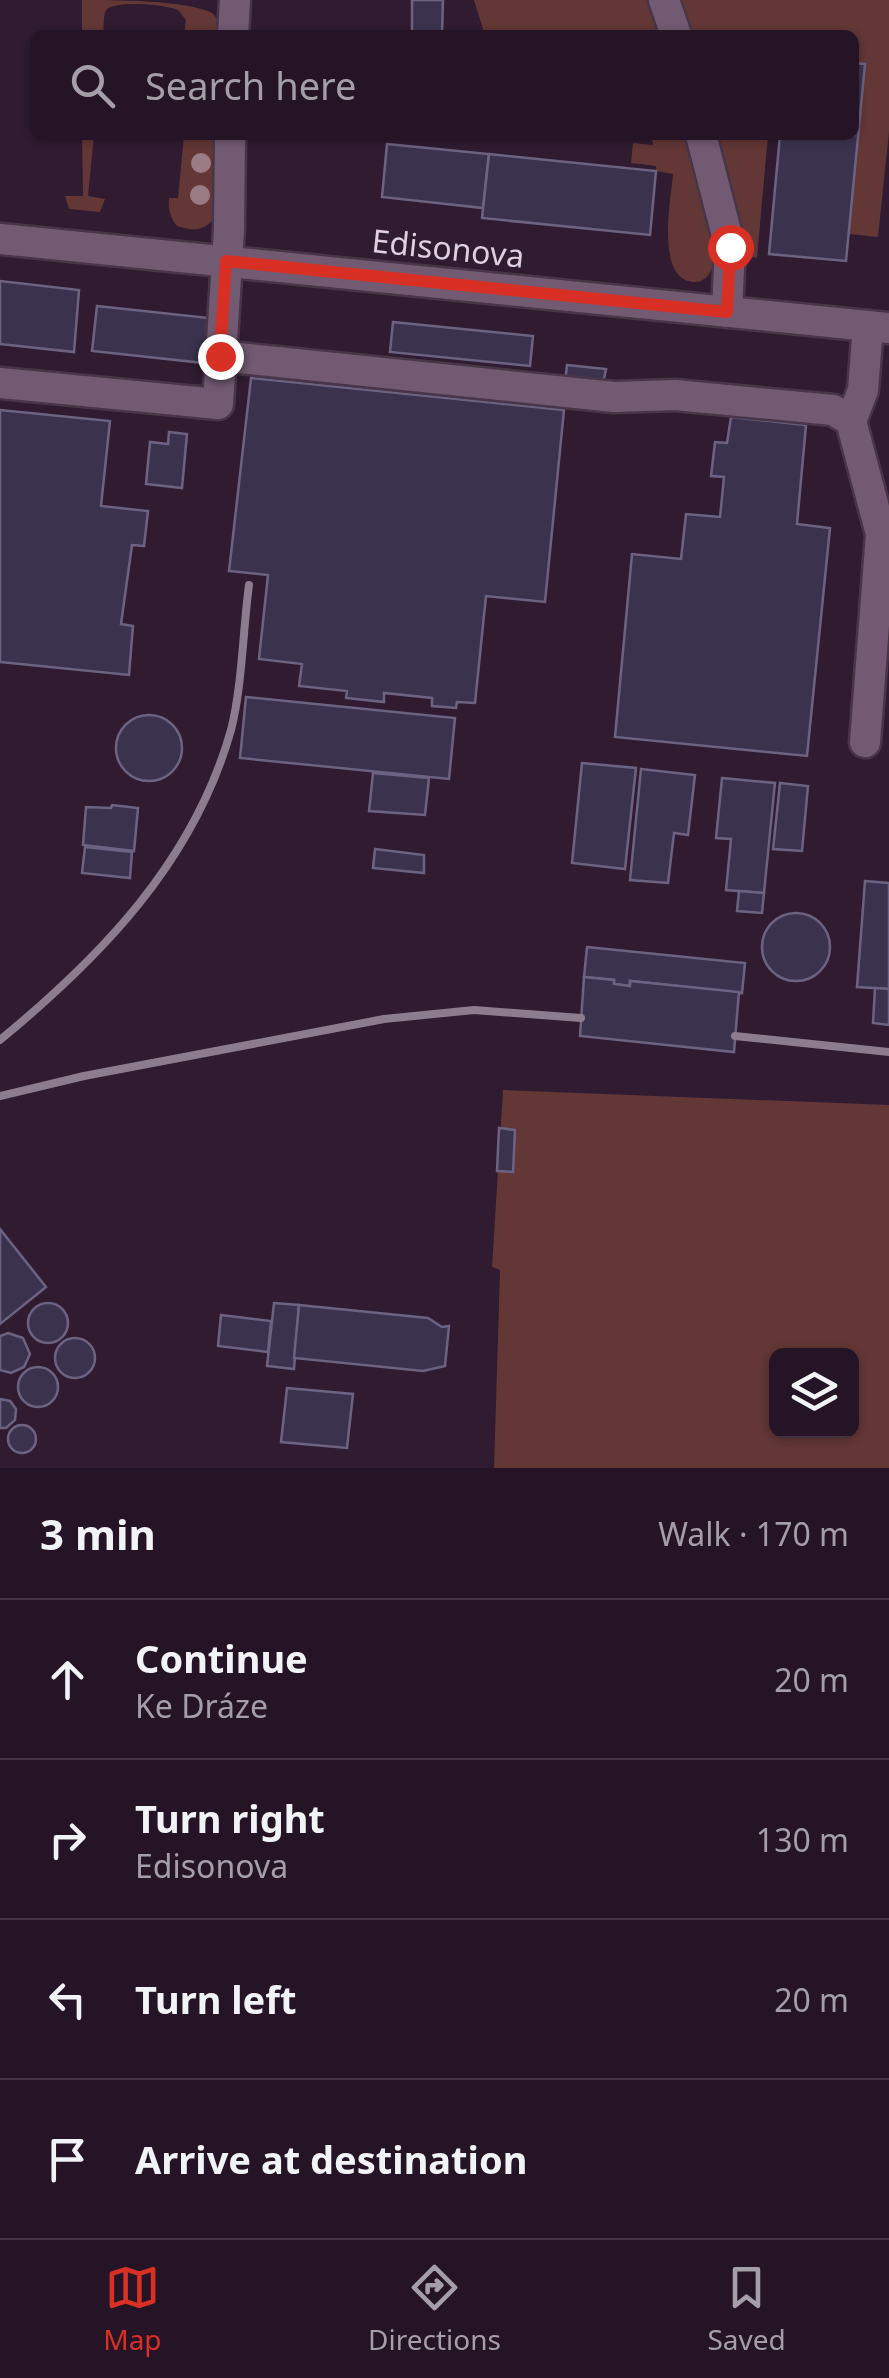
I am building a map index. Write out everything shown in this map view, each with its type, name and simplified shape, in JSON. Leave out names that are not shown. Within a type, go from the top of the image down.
[{"type":"street","points":[[664,0],[674,30]]},
{"type":"street","points":[[230,1],[233,30]]},
{"type":"street","points":[[0,384],[218,404],[230,140]]},
{"type":"street","points":[[703,140],[730,247],[727,312]]},
{"type":"street","name":"Edisonova","points":[[0,239],[879,327]]},
{"type":"street","points":[[864,742],[880,534],[851,421],[879,327]]},
{"type":"street","points":[[220,356],[614,397],[675,395],[833,410],[851,421]]},
{"type":"shaded area","points":[[82,0],[186,5],[212,13],[221,30],[185,30],[186,20],[178,10],[140,4],[111,7],[105,13],[103,30],[82,30]]},
{"type":"shaded area","points":[[474,0],[648,0],[660,30],[483,30]]},
{"type":"shaded area","points":[[680,0],[889,0],[889,132],[878,237],[849,234],[865,65],[859,64],[859,30],[689,30]]},
{"type":"shaded area","points":[[82,140],[94,140],[88,196],[105,199],[100,212],[69,209],[65,196],[83,196]]},
{"type":"shaded area","points":[[184,140],[218,140],[215,217],[198,229],[177,226],[169,209],[169,198],[178,198]]},
{"type":"shaded area","points":[[652,140],[687,140],[715,260],[708,275],[699,282],[682,278],[670,254],[668,219],[673,174],[656,171],[656,166],[631,163],[633,143],[653,145]]},
{"type":"shaded area","points":[[718,140],[768,140],[757,258],[743,256]]},
{"type":"shaded area","points":[[503,1090],[889,1105],[889,1468],[494,1468],[500,1270],[492,1267]]},
{"type":"building","points":[[412,0],[443,0],[442,30],[412,30]]},
{"type":"building","points":[[859,63],[865,64],[859,126]]},
{"type":"building","points":[[780,140],[858,140],[846,261],[769,254]]},
{"type":"building","points":[[387,144],[489,154],[483,208],[382,197]]},
{"type":"building","points":[[489,154],[656,171],[650,235],[482,218]]},
{"type":"building","points":[[0,281],[79,290],[74,352],[0,344]]},
{"type":"building","points":[[97,306],[209,318],[204,363],[92,351]]},
{"type":"building","points":[[393,322],[533,336],[530,366],[390,352]]},
{"type":"building","points":[[567,365],[606,369],[604,379],[598,386],[565,383]]},
{"type":"building","points":[[251,378],[564,410],[545,602],[486,596],[475,703],[457,702],[456,708],[432,706],[432,698],[384,693],[384,702],[346,698],[347,691],[299,686],[302,664],[259,659],[268,575],[229,571]]},
{"type":"building","points":[[0,410],[110,421],[101,506],[148,511],[144,546],[132,545],[121,624],[133,626],[129,675],[0,662]]},
{"type":"building","points":[[731,417],[806,425],[797,524],[830,528],[807,756],[615,737],[632,554],[681,559],[686,514],[720,517],[724,477],[711,476],[715,442],[727,443]]},
{"type":"building","points":[[169,432],[187,434],[182,488],[146,484],[150,442],[168,444]]},
{"type":"building","points":[[246,697],[455,718],[449,779],[240,758]]},
{"type":"building","points":[[149,715],[173,724],[182,748],[173,772],[149,781],[125,772],[116,748],[125,724]]},
{"type":"building","points":[[582,763],[636,768],[625,869],[572,863]]},
{"type":"building","points":[[641,769],[695,775],[688,835],[674,833],[668,883],[630,880]]},
{"type":"building","points":[[373,773],[429,778],[425,815],[369,811]]},
{"type":"building","points":[[722,778],[775,783],[764,893],[726,890],[731,839],[716,838]]},
{"type":"building","points":[[780,783],[808,786],[802,851],[773,849]]},
{"type":"building","points":[[86,807],[138,808],[134,851],[83,845]]},
{"type":"building","points":[[85,847],[132,852],[130,878],[82,873]]},
{"type":"building","points":[[375,849],[424,855],[424,873],[373,868]]},
{"type":"building","points":[[865,881],[889,883],[889,989],[857,987]]},
{"type":"building","points":[[739,891],[764,893],[762,913],[737,911]]},
{"type":"building","points":[[796,913],[820,923],[830,947],[820,971],[796,981],[772,971],[762,947],[772,923]]},
{"type":"building","points":[[587,947],[745,963],[742,993],[630,981],[630,986],[584,977]]},
{"type":"building","points":[[584,977],[630,986],[630,981],[739,992],[734,1052],[580,1036]]},
{"type":"building","points":[[875,988],[889,989],[889,1025],[873,1023]]},
{"type":"building","points":[[499,1128],[515,1130],[513,1172],[497,1171]]},
{"type":"building","points":[[0,1229],[46,1287],[0,1324]]},
{"type":"building","points":[[48,1303],[62,1309],[68,1323],[62,1337],[48,1343],[34,1337],[28,1323],[34,1309]]},
{"type":"building","points":[[274,1303],[299,1305],[294,1369],[267,1366]]},
{"type":"building","points":[[299,1305],[428,1318],[442,1327],[449,1326],[445,1366],[423,1371],[294,1358]]},
{"type":"building","points":[[221,1315],[271,1321],[268,1352],[218,1346]]},
{"type":"building","points":[[8,1333],[23,1338],[30,1354],[24,1367],[11,1373],[0,1370],[0,1336]]},
{"type":"building","points":[[75,1338],[89,1344],[95,1358],[89,1372],[75,1378],[61,1372],[55,1358],[61,1344]]},
{"type":"building","points":[[38,1367],[52,1373],[58,1387],[52,1401],[38,1407],[24,1401],[18,1387],[24,1373]]},
{"type":"building","points":[[287,1388],[353,1394],[347,1448],[281,1442]]},
{"type":"building","points":[[0,1399],[10,1401],[16,1409],[15,1420],[6,1428],[0,1428]]},
{"type":"building","points":[[22,1425],[32,1429],[36,1439],[32,1449],[22,1453],[12,1449],[8,1439],[12,1429]]},
{"type":"railway","points":[[0,1040],[108,940],[169,864],[194,822],[215,777],[235,714],[249,585]]},
{"type":"railway","points":[[0,1096],[84,1076],[384,1019],[474,1010],[581,1018]]},
{"type":"railway","points":[[735,1036],[889,1052]]},
{"type":"route","points":[[220,356],[226,261],[727,312],[730,247]]}]
